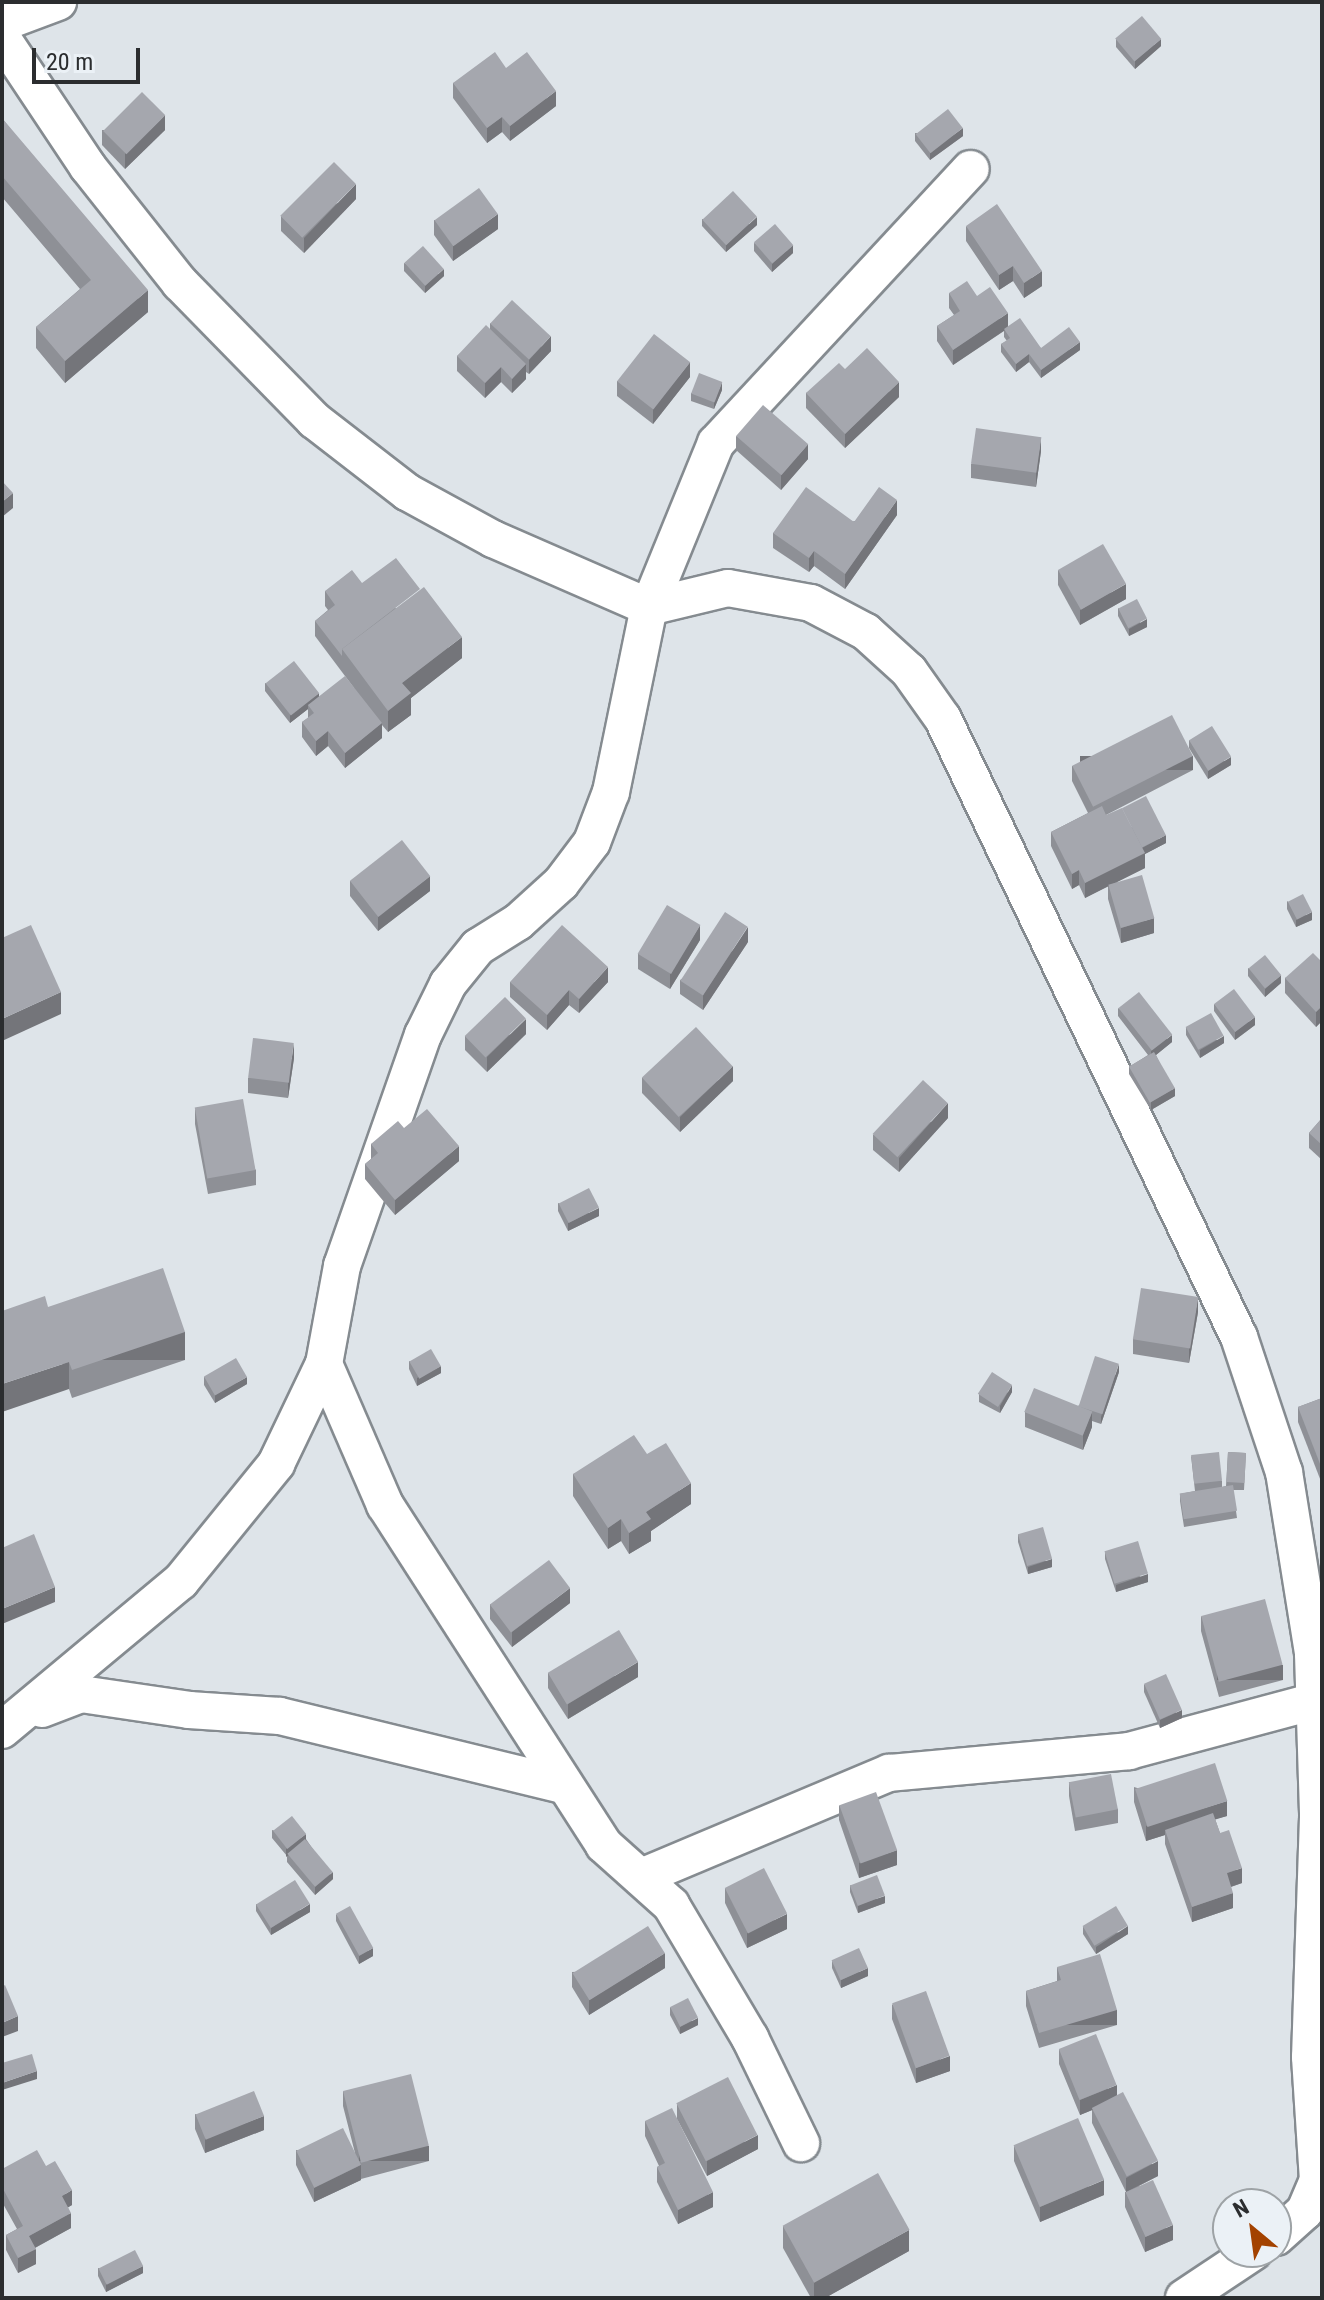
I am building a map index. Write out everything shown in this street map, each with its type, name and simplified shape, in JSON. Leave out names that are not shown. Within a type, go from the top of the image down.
[{"type":"street","points":[[2,23],[58,2]]},
{"type":"street","points":[[2,38],[88,167],[180,283],[314,420],[407,492],[493,539],[649,607],[728,588],[811,603],[866,632],[909,671],[943,719],[1239,1337],[1284,1472],[1313,1654],[1312,1702],[1318,1817],[1310,2057],[1318,2180],[1305,2211],[1292,2223]]},
{"type":"street","points":[[12,1723],[181,1581],[276,1464],[324,1364],[352,1236],[423,1035],[448,984],[478,947],[518,922],[561,883],[592,842],[611,792],[649,607],[716,443],[971,169]]},
{"type":"street","points":[[324,1364],[385,1505],[604,1845],[671,1905],[750,2038],[801,2143]]},
{"type":"street","points":[[12,1723],[81,1694],[189,1710],[280,1716],[564,1785]]},
{"type":"street","points":[[641,1877],[889,1773],[1129,1751],[1312,1702]]},
{"type":"street","points":[[1184,2298],[1229,2268]]},
{"type":"building","points":[[1142,16],[1161,39],[1134,61],[1115,38]]},
{"type":"building","points":[[495,52],[506,68],[527,52],[556,91],[510,126],[502,117],[487,128],[453,83]]},
{"type":"building","points":[[142,92],[165,115],[126,154],[103,131]]},
{"type":"building","points":[[948,109],[963,128],[930,153],[916,134]]},
{"type":"building","points":[[2,118],[148,290],[65,361],[36,327],[91,280],[2,176]]},
{"type":"building","points":[[334,162],[356,184],[302,238],[280,216]]},
{"type":"building","points":[[479,188],[498,214],[453,246],[435,220]]},
{"type":"building","points":[[733,191],[757,217],[726,245],[702,220]]},
{"type":"building","points":[[997,204],[1042,271],[1024,283],[1013,266],[999,275],[966,226]]},
{"type":"building","points":[[775,224],[793,245],[772,264],[754,242]]},
{"type":"building","points":[[423,246],[444,269],[425,286],[404,263]]},
{"type":"building","points":[[967,281],[977,296],[990,287],[1008,313],[953,350],[937,326],[960,311],[949,293]]},
{"type":"building","points":[[512,300],[551,336],[529,360],[490,323]]},
{"type":"building","points":[[1020,318],[1041,348],[1069,327],[1080,342],[1041,370],[1029,354],[1016,364],[1001,344],[1010,338],[1004,329]]},
{"type":"building","points":[[486,325],[526,364],[512,379],[501,367],[485,383],[457,356]]},
{"type":"building","points":[[654,334],[690,362],[653,410],[617,381]]},
{"type":"building","points":[[867,348],[899,382],[845,434],[806,393],[839,363],[845,369]]},
{"type":"building","points":[[699,373],[722,382],[714,402],[691,394]]},
{"type":"building","points":[[763,405],[808,444],[781,475],[736,436]]},
{"type":"building","points":[[976,428],[1041,437],[1036,473],[971,464]]},
{"type":"building","points":[[2,481],[13,493],[2,502]]},
{"type":"building","points":[[806,487],[854,522],[879,487],[897,500],[845,574],[814,551],[809,558],[773,533]]},
{"type":"building","points":[[1103,544],[1126,584],[1081,610],[1058,570]]},
{"type":"building","points":[[396,558],[420,589],[342,649],[342,656],[315,621],[335,605],[325,591],[352,570],[362,583]]},
{"type":"building","points":[[424,587],[462,637],[402,683],[411,693],[388,711],[342,649]]},
{"type":"building","points":[[1137,599],[1147,619],[1128,628],[1118,609]]},
{"type":"building","points":[[294,661],[319,693],[291,715],[266,683]]},
{"type":"building","points":[[345,676],[382,723],[345,753],[328,731],[316,741],[302,722],[314,713],[308,705]]},
{"type":"building","points":[[1172,715],[1193,756],[1093,807],[1072,766]]},
{"type":"building","points":[[1212,726],[1231,757],[1208,771],[1189,740]]},
{"type":"building","points":[[1146,796],[1166,835],[1142,847],[1122,808]]},
{"type":"building","points":[[1102,806],[1106,815],[1122,808],[1145,853],[1085,883],[1079,870],[1072,874],[1051,832]]},
{"type":"building","points":[[402,840],[430,876],[378,917],[350,881]]},
{"type":"building","points":[[1142,875],[1154,918],[1121,928],[1108,885]]},
{"type":"building","points":[[1303,894],[1312,912],[1297,920],[1288,902]]},
{"type":"building","points":[[667,905],[700,925],[671,974],[638,954]]},
{"type":"building","points":[[725,912],[748,927],[703,995],[680,981]]},
{"type":"building","points":[[31,925],[61,992],[2,1019],[2,938]]},
{"type":"building","points":[[562,925],[608,967],[579,999],[569,990],[547,1015],[510,982]]},
{"type":"building","points":[[1313,953],[1322,962],[1322,1006],[1316,1012],[1285,978]]},
{"type":"building","points":[[1265,955],[1281,975],[1265,988],[1249,968]]},
{"type":"building","points":[[1234,989],[1255,1017],[1235,1032],[1214,1004]]},
{"type":"building","points":[[1139,992],[1172,1035],[1152,1051],[1119,1008]]},
{"type":"building","points":[[505,997],[526,1019],[486,1057],[465,1036]]},
{"type":"building","points":[[1211,1013],[1224,1036],[1198,1050],[1186,1027]]},
{"type":"building","points":[[696,1027],[733,1066],[679,1117],[642,1077]]},
{"type":"building","points":[[253,1038],[294,1043],[289,1083],[248,1078]]},
{"type":"building","points":[[1154,1052],[1175,1088],[1150,1103],[1129,1066]]},
{"type":"building","points":[[923,1080],[948,1103],[897,1157],[873,1134]]},
{"type":"building","points":[[243,1099],[256,1170],[207,1178],[195,1108]]},
{"type":"building","points":[[427,1109],[459,1146],[395,1200],[365,1164],[378,1153],[371,1144],[398,1121],[404,1128]]},
{"type":"building","points":[[1322,1118],[1322,1145],[1309,1133]]},
{"type":"building","points":[[589,1188],[599,1208],[569,1223],[559,1203]]},
{"type":"building","points":[[163,1268],[185,1332],[72,1370],[69,1362],[2,1384],[2,1311],[45,1296],[48,1307]]},
{"type":"building","points":[[1141,1288],[1198,1297],[1190,1348],[1133,1339]]},
{"type":"building","points":[[431,1349],[441,1366],[419,1379],[409,1362]]},
{"type":"building","points":[[1095,1356],[1119,1364],[1102,1414],[1079,1406]]},
{"type":"building","points":[[236,1358],[247,1377],[215,1396],[204,1376]]},
{"type":"building","points":[[992,1372],[1012,1385],[998,1407],[978,1394]]},
{"type":"building","points":[[1034,1388],[1092,1412],[1083,1436],[1024,1412]]},
{"type":"building","points":[[1322,1398],[1322,1469],[1298,1407]]},
{"type":"building","points":[[634,1435],[647,1454],[666,1443],[691,1483],[646,1512],[651,1519],[629,1533],[621,1519],[608,1528],[573,1474]]},
{"type":"building","points":[[1219,1452],[1222,1481],[1194,1484],[1191,1455]]},
{"type":"building","points":[[1228,1452],[1246,1453],[1244,1483],[1226,1482]]},
{"type":"building","points":[[1233,1485],[1237,1511],[1184,1519],[1180,1493]]},
{"type":"building","points":[[1043,1527],[1052,1559],[1027,1566],[1018,1534]]},
{"type":"building","points":[[34,1534],[55,1587],[2,1609],[2,1548]]},
{"type":"building","points":[[1138,1541],[1148,1574],[1114,1584],[1105,1551]]},
{"type":"building","points":[[549,1560],[570,1588],[511,1632],[490,1605]]},
{"type":"building","points":[[1265,1599],[1283,1665],[1219,1682],[1201,1616]]},
{"type":"building","points":[[619,1630],[638,1662],[567,1704],[548,1673]]},
{"type":"building","points":[[1166,1674],[1182,1710],[1160,1719],[1144,1684]]},
{"type":"building","points":[[1215,1763],[1227,1801],[1147,1827],[1135,1789]]},
{"type":"building","points":[[1111,1774],[1118,1809],[1076,1818],[1069,1782]]},
{"type":"building","points":[[876,1792],[897,1850],[861,1864],[839,1805]]},
{"type":"building","points":[[1213,1813],[1220,1833],[1229,1830],[1242,1868],[1227,1873],[1233,1893],[1192,1907],[1165,1830]]},
{"type":"building","points":[[292,1816],[306,1834],[287,1849],[273,1831]]},
{"type":"building","points":[[305,1839],[333,1872],[315,1887],[287,1854]]},
{"type":"building","points":[[764,1868],[787,1913],[748,1933],[725,1888]]},
{"type":"building","points":[[877,1875],[885,1896],[858,1906],[850,1885]]},
{"type":"building","points":[[295,1880],[310,1904],[271,1928],[256,1904]]},
{"type":"building","points":[[350,1906],[373,1948],[359,1956],[336,1914]]},
{"type":"building","points":[[1116,1906],[1128,1926],[1094,1946],[1083,1926]]},
{"type":"building","points":[[648,1926],[665,1953],[589,2000],[573,1973]]},
{"type":"building","points":[[859,1948],[868,1968],[841,1980],[832,1960]]},
{"type":"building","points":[[1100,1954],[1117,2010],[1039,2033],[1026,1991],[1061,1980],[1057,1967]]},
{"type":"building","points":[[5,1985],[18,2016],[2,2023],[2,1987]]},
{"type":"building","points":[[926,1991],[950,2056],[916,2068],[892,2003]]},
{"type":"building","points":[[688,1998],[698,2018],[680,2027],[670,2007]]},
{"type":"building","points":[[1096,2034],[1117,2085],[1080,2100],[1059,2049]]},
{"type":"building","points":[[32,2054],[37,2071],[2,2083],[2,2063]]},
{"type":"building","points":[[411,2074],[429,2146],[361,2163],[343,2091]]},
{"type":"building","points":[[728,2077],[758,2135],[706,2161],[676,2103]]},
{"type":"building","points":[[254,2091],[264,2116],[206,2140],[196,2115]]},
{"type":"building","points":[[1123,2092],[1158,2161],[1127,2176],[1092,2108]]},
{"type":"building","points":[[672,2108],[713,2192],[678,2210],[657,2167],[665,2163],[645,2121]]},
{"type":"building","points":[[1078,2118],[1104,2180],[1040,2207],[1014,2145]]},
{"type":"building","points":[[343,2128],[361,2165],[314,2188],[296,2151]]},
{"type":"building","points":[[37,2150],[46,2166],[55,2161],[72,2190],[62,2196],[71,2213],[29,2236],[36,2249],[18,2258],[6,2235],[23,2226],[2,2187],[2,2169]]},
{"type":"building","points":[[878,2173],[910,2230],[814,2283],[783,2226]]},
{"type":"building","points":[[1153,2180],[1173,2225],[1146,2237],[1126,2192]]},
{"type":"building","points":[[135,2250],[143,2266],[107,2285],[98,2269]]}]
